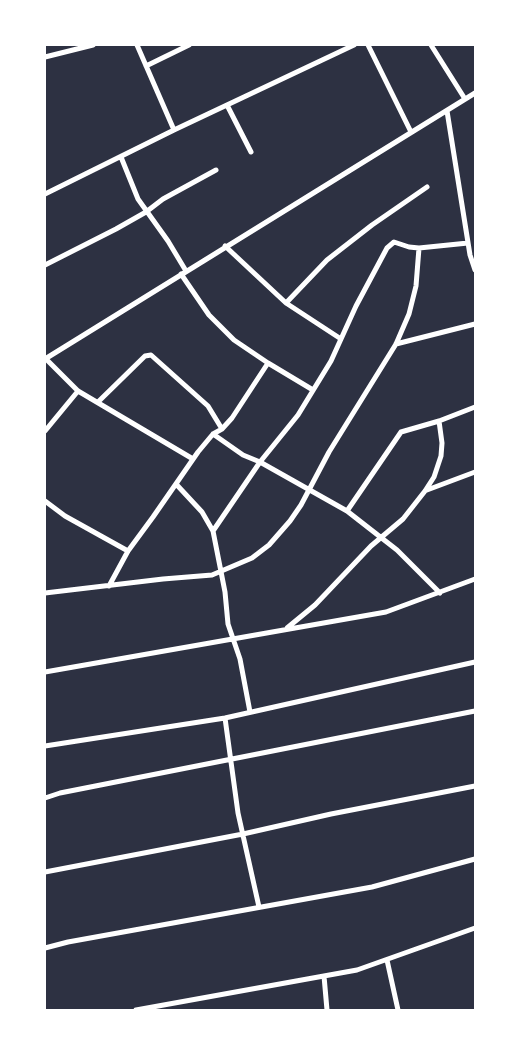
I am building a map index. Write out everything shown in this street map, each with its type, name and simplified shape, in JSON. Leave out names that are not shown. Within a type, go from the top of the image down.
[{"type":"street","points":[[45,57],[93,45]]},
{"type":"street","points":[[138,45],[174,130]]},
{"type":"street","points":[[146,66],[189,45]]},
{"type":"street","points":[[45,194],[354,45]]},
{"type":"street","points":[[368,45],[411,132]]},
{"type":"street","points":[[431,45],[465,99]]},
{"type":"street","points":[[193,459],[78,391],[45,359],[474,94],[475,102]]},
{"type":"street","points":[[227,105],[251,152]]},
{"type":"street","points":[[447,111],[468,243],[475,270]]},
{"type":"street","points":[[121,157],[138,198],[168,241],[183,272],[209,315],[234,340],[313,390]]},
{"type":"street","points":[[45,265],[146,212],[153,204],[216,170]]},
{"type":"street","points":[[285,303],[327,260],[427,187]]},
{"type":"street","points":[[467,235],[475,233]]},
{"type":"street","points":[[213,531],[260,462],[298,415],[331,361],[380,257],[387,248],[395,242],[419,248],[468,243]]},
{"type":"street","points":[[225,246],[285,303],[341,339]]},
{"type":"street","points":[[45,593],[212,575],[252,558],[269,545],[290,521],[309,491],[326,458],[396,344],[409,314],[416,285],[419,248]]},
{"type":"street","points":[[396,344],[475,324]]},
{"type":"street","points":[[98,402],[145,356],[151,354],[208,406],[222,429]]},
{"type":"street","points":[[109,586],[128,551],[193,459],[213,434],[222,429],[232,418],[268,363]]},
{"type":"street","points":[[45,431],[78,391]]},
{"type":"street","points":[[347,510],[401,432],[475,407]]},
{"type":"street","points":[[286,629],[315,605],[381,537],[403,519],[425,491],[434,477],[441,456],[439,421]]},
{"type":"street","points":[[213,434],[243,455],[347,510],[381,537],[440,593]]},
{"type":"street","points":[[425,491],[475,472]]},
{"type":"street","points":[[176,484],[202,512],[213,531],[222,572],[228,624],[234,638],[250,712]]},
{"type":"street","points":[[45,501],[65,516],[128,551]]},
{"type":"street","points":[[45,672],[386,612],[475,579]]},
{"type":"street","points":[[45,746],[225,718],[475,662]]},
{"type":"street","points":[[45,798],[475,711]]},
{"type":"street","points":[[225,718],[243,834],[259,907]]},
{"type":"street","points":[[45,872],[475,786]]},
{"type":"street","points":[[45,948],[372,887],[475,859]]},
{"type":"street","points":[[136,1010],[357,970],[475,927]]},
{"type":"street","points":[[387,960],[398,1010]]},
{"type":"street","points":[[324,976],[327,1010]]}]
